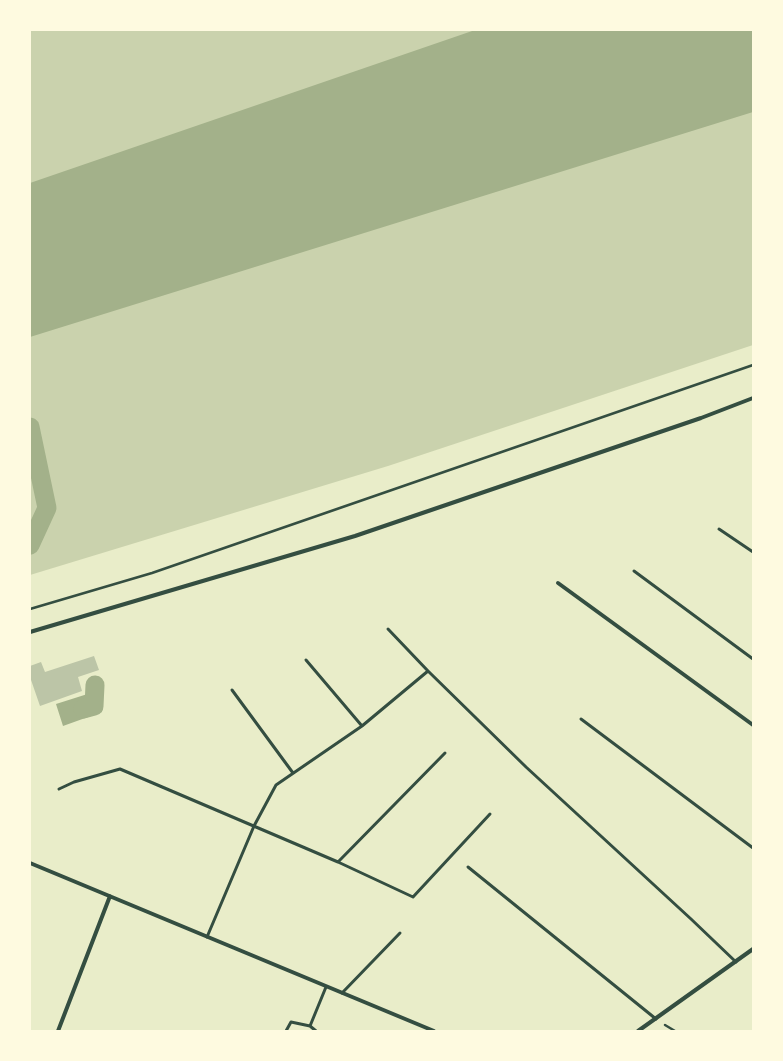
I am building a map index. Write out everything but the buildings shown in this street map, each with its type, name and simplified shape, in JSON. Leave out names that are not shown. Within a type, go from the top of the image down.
[{"type":"street","points":[[30,632],[355,536],[701,418],[753,398]]},
{"type":"street","points":[[558,583],[753,725]]},
{"type":"street","points":[[30,863],[434,1031]]},
{"type":"street","points":[[58,1031],[110,896]]},
{"type":"street","points":[[638,1031],[753,950]]},
{"type":"lane","points":[[719,529],[753,552]]},
{"type":"lane","points":[[634,571],[753,658]]},
{"type":"lane","points":[[388,629],[428,671],[526,767],[736,962]]},
{"type":"lane","points":[[306,660],[362,726]]},
{"type":"lane","points":[[207,937],[254,826],[276,785],[362,726],[428,671]]},
{"type":"lane","points":[[232,690],[293,773]]},
{"type":"lane","points":[[581,719],[753,848]]},
{"type":"lane","points":[[338,862],[444,753]]},
{"type":"lane","points":[[59,789],[74,782],[120,769],[338,862],[413,897],[490,814]]},
{"type":"lane","points":[[468,867],[656,1019]]},
{"type":"lane","points":[[341,993],[400,933]]},
{"type":"lane","points":[[310,1026],[326,987]]},
{"type":"lane","points":[[286,1031],[290,1022],[310,1026],[316,1031]]},
{"type":"path","points":[[30,609],[152,573],[753,365]]},
{"type":"shaded area","points":[[30,30],[753,30],[753,345],[388,466],[30,575]]},
{"type":"shaded area","points":[[475,30],[753,30],[753,112],[30,337],[30,183]]},
{"type":"shaded area","points":[[97,691],[102,712],[63,726],[56,704]]},
{"type":"waterway","points":[[30,427],[47,508],[30,545]]},
{"type":"waterway","points":[[83,709],[94,706],[95,685]]}]
